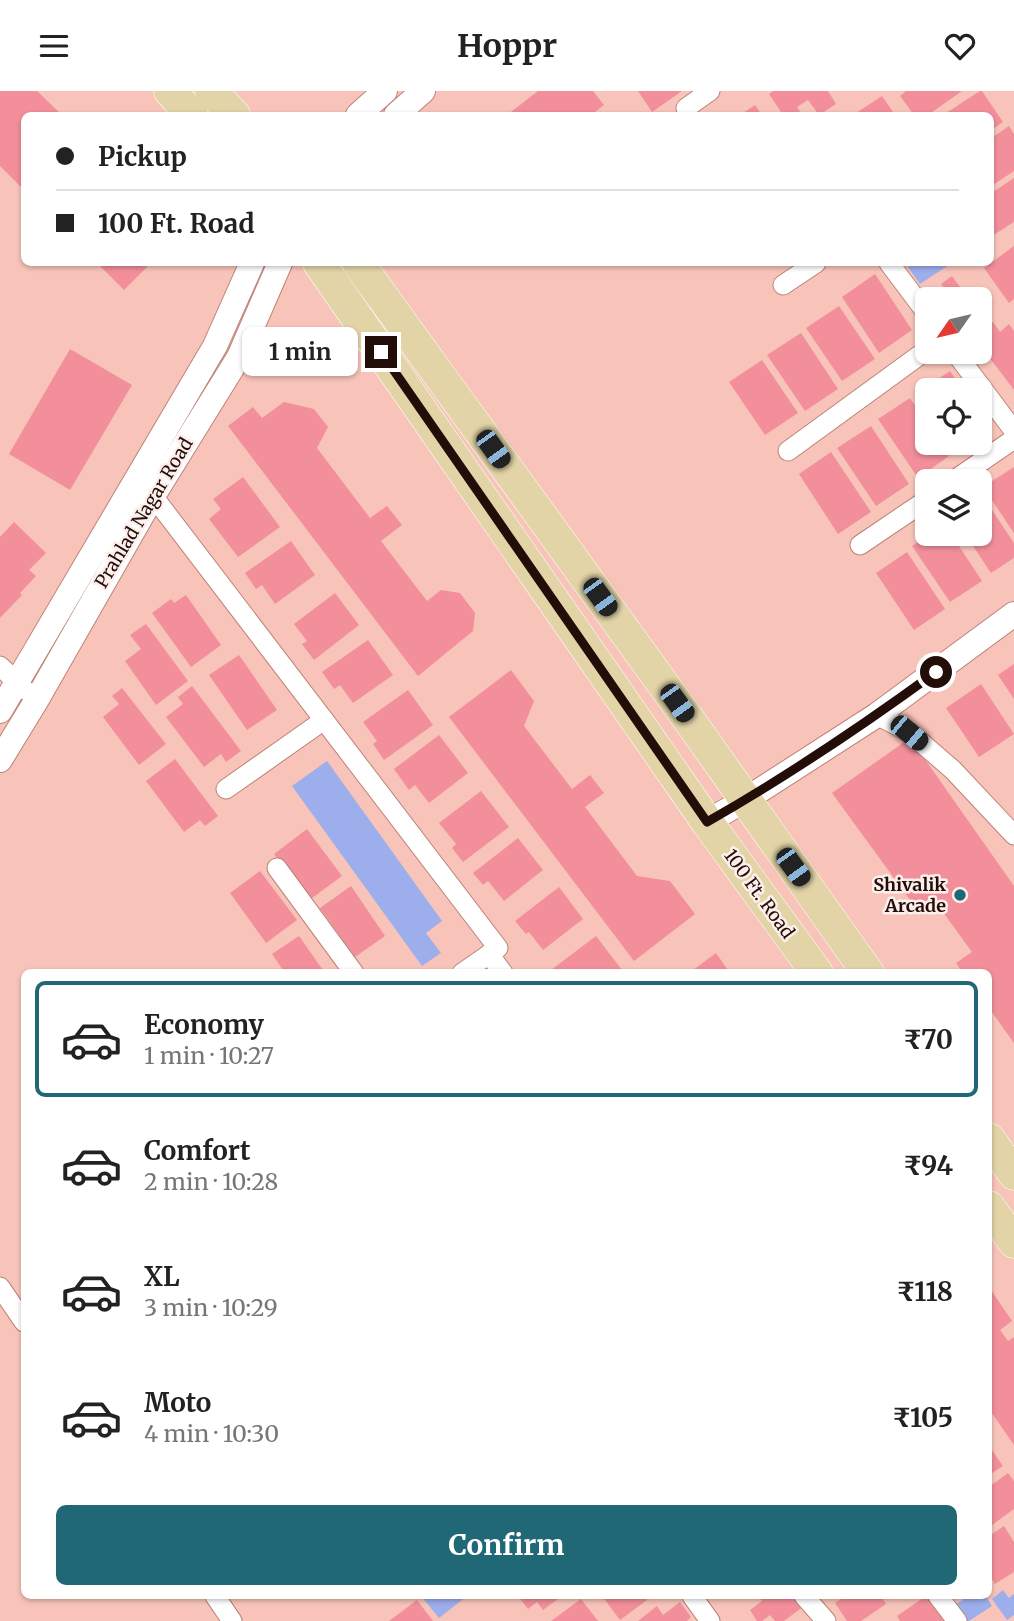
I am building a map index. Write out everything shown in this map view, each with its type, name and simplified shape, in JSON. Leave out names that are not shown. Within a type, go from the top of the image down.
[{"type":"main road","points":[[170,91],[189,112]]},
{"type":"main road","points":[[211,91],[231,112]]},
{"type":"main road","name":"100 Ft. Road","points":[[320,266],[707,822],[814,969]]},
{"type":"main road","points":[[360,266],[684,713],[865,969]]},
{"type":"main road","points":[[992,1211],[1014,1242]]},
{"type":"street","points":[[361,112],[384,91]]},
{"type":"street","points":[[399,112],[423,91]]},
{"type":"street","points":[[686,107],[710,91]]},
{"type":"street","points":[[0,711],[9,674],[215,346],[251,266]]},
{"type":"street","name":"Prahlad Nagar Road","points":[[0,760],[153,496],[239,357],[279,266]]},
{"type":"street","points":[[783,285],[812,266]]},
{"type":"street","points":[[891,266],[915,298]]},
{"type":"street","points":[[788,451],[915,358]]},
{"type":"street","points":[[964,364],[1014,431]]},
{"type":"street","points":[[970,469],[1014,439]]},
{"type":"street","points":[[153,496],[498,948],[468,969]]},
{"type":"street","points":[[860,545],[915,508]]},
{"type":"street","points":[[707,822],[877,715],[1014,614]]},
{"type":"street","points":[[9,674],[36,701]]},
{"type":"street","points":[[877,715],[909,733],[953,769],[1014,835]]},
{"type":"street","points":[[226,789],[324,720]]},
{"type":"street","points":[[277,868],[351,969]]},
{"type":"street","points":[[489,954],[500,969]]},
{"type":"street","points":[[0,1287],[21,1318]]},
{"type":"street","points":[[217,1599],[232,1621]]},
{"type":"street","points":[[694,1599],[710,1621]]},
{"type":"street","points":[[807,1599],[826,1621]]},
{"type":"street","points":[[940,1599],[957,1621]]},
{"type":"shaded area","points":[[907,266],[947,266],[920,284]]},
{"type":"shaded area","points":[[327,761],[442,921],[426,933],[441,953],[422,966],[292,786]]},
{"type":"shaded area","points":[[1003,1590],[1009,1598],[1014,1594],[1014,1615],[1007,1620],[992,1599]]},
{"type":"shaded area","points":[[423,1599],[463,1599],[439,1618]]},
{"type":"shaded area","points":[[988,1599],[992,1606],[969,1621],[963,1621],[953,1606],[963,1600]]},
{"type":"building","points":[[0,91],[37,91],[59,112],[21,112],[21,187],[0,166]]},
{"type":"building","points":[[538,91],[593,91],[604,105],[595,112],[511,112]]},
{"type":"building","points":[[638,91],[682,91],[652,112]]},
{"type":"building","points":[[773,91],[828,91],[836,104],[824,112],[817,112],[808,100],[797,107],[800,112],[781,112],[769,94]]},
{"type":"building","points":[[906,91],[962,91],[932,112],[912,112],[900,96]]},
{"type":"building","points":[[982,91],[1003,122],[994,128],[994,112],[948,112]]},
{"type":"building","points":[[882,96],[893,112],[858,112]]},
{"type":"building","points":[[755,105],[760,112],[744,112]]},
{"type":"building","points":[[1009,126],[1014,134],[1014,171],[994,184],[994,136]]},
{"type":"building","points":[[1014,178],[1014,222],[994,235],[994,191]]},
{"type":"building","points":[[1014,246],[1014,299],[1009,303],[984,268],[994,266],[994,261]]},
{"type":"building","points":[[100,266],[148,266],[124,290]]},
{"type":"building","points":[[875,274],[912,330],[879,353],[842,297]]},
{"type":"building","points":[[952,276],[960,287],[944,287],[941,284]]},
{"type":"building","points":[[839,306],[875,359],[842,381],[806,328]]},
{"type":"building","points":[[992,323],[1000,332],[1009,324],[1014,331],[1014,390],[992,361]]},
{"type":"building","points":[[801,333],[838,389],[805,411],[767,355]]},
{"type":"building","points":[[70,349],[132,385],[70,490],[9,454]]},
{"type":"building","points":[[762,360],[798,413],[765,435],[729,382]]},
{"type":"building","points":[[950,371],[955,378],[940,378]]},
{"type":"building","points":[[910,398],[915,405],[915,455],[949,456],[931,469],[915,469],[915,474],[878,419]]},
{"type":"building","points":[[284,402],[314,409],[328,427],[317,448],[370,518],[387,506],[402,525],[381,541],[427,601],[441,590],[460,593],[475,613],[473,631],[418,676],[228,426],[253,407],[262,418]]},
{"type":"building","points":[[871,426],[909,484],[876,506],[837,448]]},
{"type":"building","points":[[831,452],[871,512],[838,534],[799,474]]},
{"type":"building","points":[[1014,467],[1014,533],[992,500],[992,481]]},
{"type":"building","points":[[243,477],[280,527],[238,557],[209,519],[221,509],[213,499]]},
{"type":"building","points":[[992,510],[1014,543],[1014,558],[991,573],[973,546],[992,546]]},
{"type":"building","points":[[14,522],[46,553],[29,570],[36,576],[0,618],[0,537]]},
{"type":"building","points":[[291,541],[315,575],[275,604],[262,585],[256,589],[245,573]]},
{"type":"building","points":[[912,546],[959,546],[982,581],[950,602]]},
{"type":"building","points":[[907,552],[945,609],[914,630],[876,573]]},
{"type":"building","points":[[335,593],[359,625],[314,660],[302,644],[307,641],[294,624]]},
{"type":"building","points":[[186,595],[221,645],[191,667],[152,613],[171,599],[174,603]]},
{"type":"building","points":[[146,624],[188,681],[156,705],[125,661],[141,649],[130,635]]},
{"type":"building","points":[[368,640],[393,675],[353,703],[340,685],[334,689],[322,672]]},
{"type":"building","points":[[239,655],[277,710],[247,730],[209,675]]},
{"type":"building","points":[[1014,664],[1014,699],[998,675]]},
{"type":"building","points":[[511,670],[534,701],[524,726],[572,789],[590,775],[604,793],[585,807],[637,876],[670,881],[695,914],[634,961],[449,717]]},
{"type":"building","points":[[981,684],[1014,734],[979,757],[946,708]]},
{"type":"building","points":[[192,686],[241,751],[226,762],[221,754],[204,767],[166,717],[183,704],[178,697]]},
{"type":"building","points":[[122,688],[166,744],[139,765],[103,717],[119,704],[112,696]]},
{"type":"building","points":[[408,690],[433,725],[384,760],[373,744],[377,741],[363,722]]},
{"type":"building","points":[[439,735],[468,773],[429,803],[415,785],[409,790],[394,769]]},
{"type":"building","name":"Shivalik Arcade","points":[[910,738],[1014,886],[1014,1043],[992,1012],[992,969],[960,969],[956,963],[972,952],[937,904],[921,915],[832,793]]},
{"type":"building","points":[[175,759],[218,816],[205,826],[200,820],[184,832],[146,781]]},
{"type":"building","points":[[481,791],[509,827],[463,862],[452,848],[456,844],[439,823]]},
{"type":"building","points":[[307,829],[342,876],[308,901],[274,854]]},
{"type":"building","points":[[518,838],[543,870],[504,901],[488,881],[483,885],[473,873]]},
{"type":"building","points":[[260,871],[297,920],[266,943],[230,893]]},
{"type":"building","points":[[351,886],[385,936],[355,957],[320,908]]},
{"type":"building","points":[[559,887],[583,919],[543,950],[529,932],[526,934],[515,921]]},
{"type":"building","points":[[299,936],[322,969],[282,969],[272,954]]},
{"type":"building","points":[[596,936],[621,969],[552,969]]},
{"type":"building","points":[[716,953],[727,969],[694,969]]},
{"type":"building","points":[[992,1291],[1012,1321],[1000,1330],[1008,1341],[1014,1337],[1014,1445],[992,1413]]},
{"type":"building","points":[[992,1450],[1003,1466],[992,1473]]},
{"type":"building","points":[[1008,1473],[1014,1481],[1014,1509],[992,1525],[992,1485]]},
{"type":"building","points":[[1004,1526],[1014,1542],[1014,1572],[995,1584],[992,1579],[992,1534]]},
{"type":"building","points":[[520,1599],[558,1599],[543,1610],[537,1602],[528,1609]]},
{"type":"building","points":[[581,1599],[598,1621],[551,1621]]},
{"type":"building","points":[[604,1599],[647,1600],[620,1620]]},
{"type":"building","points":[[760,1599],[799,1599],[804,1606],[784,1621],[775,1621],[770,1615],[757,1621],[750,1610],[762,1601]]},
{"type":"building","points":[[841,1599],[883,1599],[886,1604],[861,1621],[847,1621],[835,1603]]},
{"type":"building","points":[[922,1599],[929,1599],[945,1621],[900,1621],[897,1616]]},
{"type":"building","points":[[417,1600],[433,1621],[389,1621]]},
{"type":"building","points":[[680,1602],[691,1617],[687,1621],[638,1621],[657,1606],[663,1615]]},
{"type":"place","name":"Shivalik Arcade","points":[[960,895]]},
{"type":"route","points":[[381,352],[707,822],[877,715],[936,672]]}]
